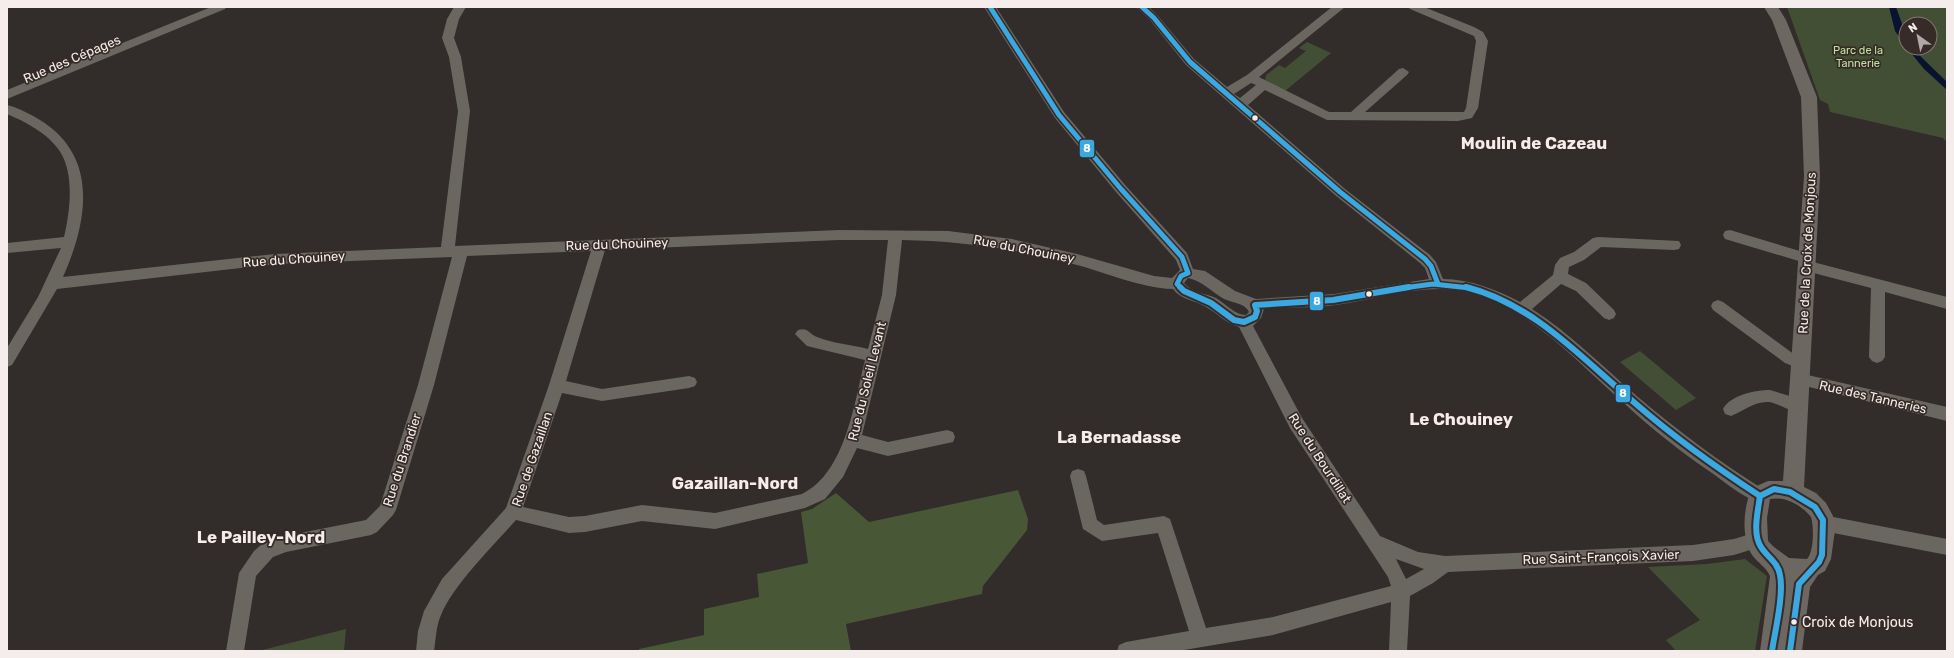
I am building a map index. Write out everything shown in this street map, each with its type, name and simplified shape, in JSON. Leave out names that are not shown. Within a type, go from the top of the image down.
[{"type":"main road","name":"Rue de la Croix de Monjous","points":[[1777,11],[1809,97],[1812,176],[1799,371],[1793,492]]},
{"type":"main road","points":[[1774,489],[1793,492],[1818,510],[1823,523],[1824,531],[1821,559],[1817,565],[1802,570],[1792,569],[1774,560],[1760,547],[1757,540],[1760,496],[1766,491],[1774,489]]},
{"type":"main road","points":[[1772,651],[1781,576],[1774,560]]},
{"type":"main road","points":[[1790,651],[1799,584],[1810,568]]},
{"type":"street","name":"Rue des Cépages","points":[[7,95],[136,40],[147,38],[221,7]]},
{"type":"street","name":"Rue du Brandier","points":[[235,651],[248,573],[260,557],[267,551],[285,544],[371,527],[387,510],[426,385],[454,250],[450,240],[464,111],[455,57],[448,38],[453,19],[460,7]]},
{"type":"street","points":[[1142,7],[1154,18],[1183,54],[1226,93],[1340,192],[1425,258],[1431,266],[1438,284]]},
{"type":"street","points":[[1226,93],[1251,78],[1339,7]]},
{"type":"street","points":[[1251,78],[1319,114],[1334,117],[1458,117],[1468,115],[1472,108],[1482,41],[1479,34],[1414,7]]},
{"type":"street","points":[[993,11],[1059,115],[1111,175],[1121,189],[1182,257],[1188,273]]},
{"type":"street","name":"Rue des Cépages","points":[[7,103],[139,46],[147,38]]},
{"type":"street","points":[[1358,118],[1358,112],[1403,72]]},
{"type":"street","points":[[1241,106],[1245,100],[1264,85]]},
{"type":"street","points":[[7,109],[39,125],[63,146],[72,164],[77,209],[70,242],[53,284],[7,361]]},
{"type":"street","name":"Rue du Chouiney","points":[[53,284],[275,258],[600,244],[818,236],[896,235],[945,236],[1012,244],[1114,269],[1154,282],[1177,284]]},
{"type":"street","name":"Rue du Soleil Levant","points":[[513,512],[569,525],[585,524],[642,513],[704,521],[732,518],[805,501],[818,494],[837,472],[853,440],[889,295],[896,235]]},
{"type":"street","points":[[1730,235],[1807,263],[1878,286],[1947,303]]},
{"type":"street","points":[[7,248],[70,242]]},
{"type":"street","points":[[1522,310],[1560,276],[1562,265],[1565,262],[1579,256],[1598,242],[1674,245]]},
{"type":"street","name":"Rue de Gazaillan","points":[[425,651],[427,631],[433,612],[448,585],[513,512],[557,385],[600,244]]},
{"type":"street","points":[[1255,305],[1257,310],[1256,314],[1250,320],[1244,322],[1233,319],[1210,302],[1183,292],[1177,284],[1181,276],[1188,273],[1197,274],[1230,295],[1255,305],[1340,299],[1438,284],[1468,287],[1478,290],[1522,310],[1567,344],[1635,403],[1687,444],[1760,496]]},
{"type":"street","points":[[1560,276],[1581,287],[1609,314]]},
{"type":"street","points":[[1877,357],[1878,286]]},
{"type":"street","name":"Rue des Tanneries","points":[[1718,306],[1790,359],[1799,371],[1947,414]]},
{"type":"street","name":"Rue du Bourdillat","points":[[1244,322],[1296,423],[1396,574],[1401,591]]},
{"type":"street","points":[[803,334],[812,342],[817,344],[874,356]]},
{"type":"street","points":[[557,385],[602,396],[689,382]]},
{"type":"street","points":[[1731,409],[1753,397],[1770,396],[1797,405]]},
{"type":"street","points":[[853,440],[888,449],[947,437]]},
{"type":"street","points":[[1078,476],[1089,524],[1102,533],[1164,524],[1200,638]]},
{"type":"street","points":[[1823,523],[1947,547]]},
{"type":"street","name":"Rue Saint-François Xavier","points":[[1374,541],[1417,560],[1444,564],[1693,553],[1746,545],[1757,540]]},
{"type":"street","points":[[1126,651],[1273,626],[1366,602],[1401,591],[1428,577],[1444,564]]},
{"type":"street","points":[[1398,651],[1401,591]]},
{"type":"green space","name":"Parc de la Tannerie","points":[[1787,7],[1947,7],[1947,142],[1943,138],[1830,112],[1828,104],[1820,100]]},
{"type":"green space","points":[[1307,42],[1331,53],[1285,91],[1265,80],[1266,75],[1279,65],[1285,68],[1306,51],[1299,48]]},
{"type":"green space","points":[[1640,351],[1696,398],[1676,410],[1620,362]]},
{"type":"green space","points":[[1018,490],[1028,519],[1027,530],[983,586],[982,594],[846,624],[851,651],[639,651],[639,649],[704,635],[704,609],[759,597],[757,574],[808,563],[801,512],[812,509],[836,493],[869,522]]},
{"type":"green space","points":[[1745,559],[1767,576],[1755,651],[1676,651],[1666,640],[1700,620],[1648,567],[1707,564]]},
{"type":"green space","points":[[346,629],[344,651],[258,651]]},
{"type":"water","points":[[1889,7],[1896,7],[1899,16],[1898,16],[1898,35],[1895,31]]},
{"type":"water","points":[[1913,56],[1920,56],[1947,82],[1947,90],[1924,69]]},
{"type":"transit line","name":"8","points":[[990,7],[1059,115],[1121,189],[1182,257],[1188,273],[1181,276],[1177,284],[1184,291],[1211,303],[1234,320],[1244,322],[1255,317],[1257,311],[1255,305],[1350,298],[1400,288],[1433,284],[1467,287],[1492,295],[1515,305],[1537,319],[1577,351],[1664,428],[1711,463],[1760,496]]},
{"type":"transit line","name":"8","points":[[1142,7],[1154,18],[1190,62],[1340,192],[1425,259],[1431,266],[1438,284]]},
{"type":"transit line","name":"8","points":[[1772,651],[1781,579],[1774,562],[1761,548],[1757,537],[1757,523],[1760,496],[1774,489],[1790,492],[1810,502],[1819,511],[1824,525],[1821,559],[1799,584],[1790,651]]},
{"type":"place","name":"Croix de Monjous","points":[[1794,622]]},
{"type":"district","name":"Moulin de Cazeau","points":[[1534,143]]},
{"type":"district","name":"Le Chouiney","points":[[1461,419]]},
{"type":"district","name":"La Bernadasse","points":[[1119,437]]},
{"type":"district","name":"Gazaillan-Nord","points":[[735,483]]},
{"type":"district","name":"Le Pailley-Nord","points":[[261,537]]}]
